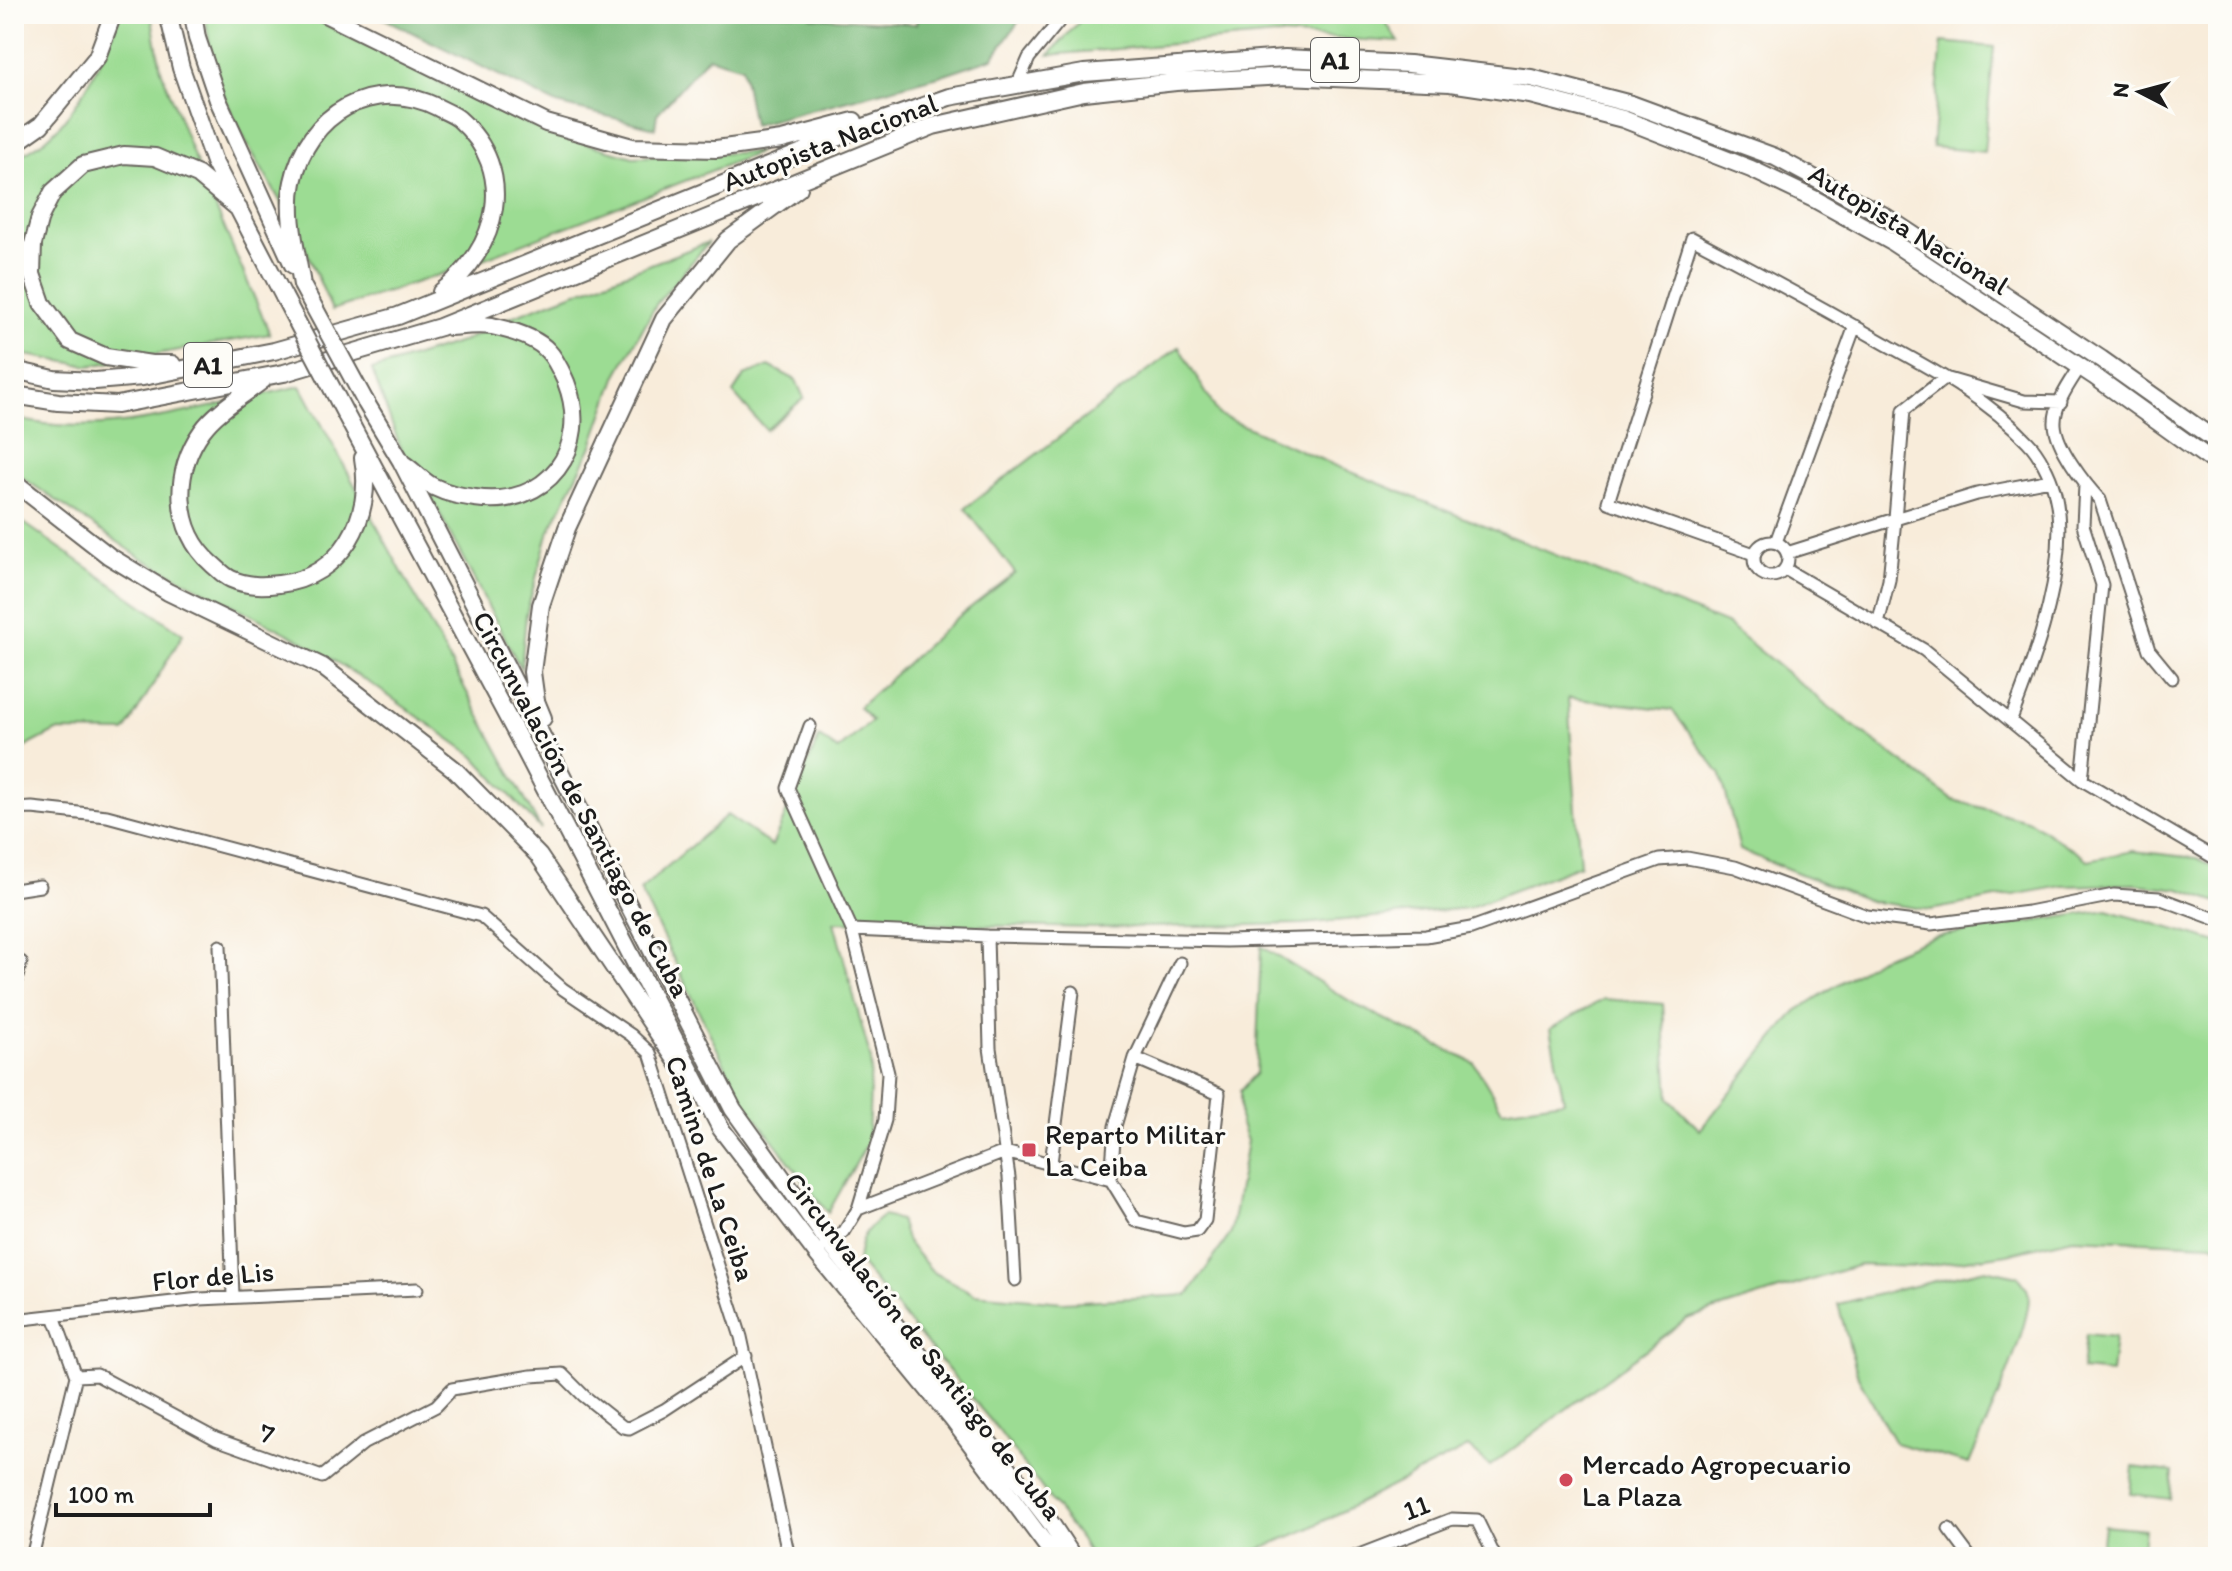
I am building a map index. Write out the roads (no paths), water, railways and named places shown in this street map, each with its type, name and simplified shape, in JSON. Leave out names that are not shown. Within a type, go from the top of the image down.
[{"type":"highway","points":[[14,144],[41,125],[97,57],[113,14]]},
{"type":"highway","name":"Circunvalación de Santiago de Cuba","points":[[168,14],[181,68],[214,162],[612,915],[721,1129],[963,1409],[1050,1522],[1073,1557]]},
{"type":"highway","name":"Circunvalación de Santiago de Cuba","points":[[193,14],[197,38],[218,100],[302,285],[401,461],[733,1109],[823,1248],[1055,1557]]},
{"type":"highway","points":[[325,14],[546,123],[632,147],[716,149],[782,140],[949,97]]},
{"type":"highway","name":"Autopista Nacional","points":[[14,370],[54,379],[95,381],[143,377],[274,351],[398,316],[849,133],[949,97],[1099,71],[1285,58],[1409,64],[1531,78],[1631,104],[1775,157],[1883,215],[2101,359],[2218,442]]},
{"type":"highway","name":"Autopista Nacional","points":[[14,395],[58,402],[117,405],[269,375],[397,342],[440,327],[933,126],[1084,92],[1176,82],[1286,76],[1450,83],[1530,95],[1623,119],[1751,169],[1892,242],[2080,367],[2218,465]]},
{"type":"highway","points":[[302,285],[293,226],[292,184],[303,150],[318,128],[340,109],[369,98],[396,96],[424,100],[456,117],[472,133],[485,154],[495,186],[494,217],[483,246],[461,277],[434,297],[398,316]]},
{"type":"highway","points":[[221,363],[151,364],[106,357],[70,341],[42,303],[32,274],[33,244],[40,217],[53,192],[83,165],[124,155],[155,157],[198,175],[239,209]]},
{"type":"highway","points":[[591,834],[536,701],[532,672],[541,605],[567,528],[664,319],[728,240],[830,168]]},
{"type":"highway","points":[[401,461],[432,486],[452,495],[493,501],[515,498],[536,488],[556,472],[569,450],[575,429],[573,400],[561,369],[547,349],[520,334],[489,326],[440,327]]},
{"type":"highway","points":[[269,375],[203,428],[185,460],[181,481],[182,506],[190,536],[204,557],[228,579],[257,586],[299,582],[316,574],[338,555],[358,525],[363,500],[367,479],[360,441]]},
{"type":"highway","points":[[14,482],[109,556],[168,592],[323,667],[454,769],[539,856],[721,1129]]},
{"type":"street","points":[[1018,83],[1029,58],[1065,14]]},
{"type":"street","points":[[1754,554],[1608,502],[1692,238],[1810,299],[1945,378],[1987,405],[2030,444],[2050,480],[2060,528],[2049,601],[2029,672],[2011,719]]},
{"type":"street","points":[[1776,542],[1855,326]]},
{"type":"street","points":[[2080,367],[2061,402],[2055,422],[2056,433],[2085,485],[2100,500],[2149,650],[2172,678]]},
{"type":"street","points":[[1945,378],[2024,401],[2061,402]]},
{"type":"street","points":[[1878,624],[1889,580],[1904,410],[1945,378]]},
{"type":"street","points":[[1787,553],[1977,494],[2050,480]]},
{"type":"street","points":[[2082,780],[2102,585],[2083,525],[2085,485]]},
{"type":"street","points":[[1765,542],[1776,542],[1787,553],[1785,569],[1775,576],[1763,574],[1755,566],[1754,554],[1765,542]]},
{"type":"street","points":[[1785,569],[1924,650],[2082,780],[2218,860]]},
{"type":"street","points":[[810,726],[788,788],[852,930],[888,1073],[885,1120],[858,1209],[844,1232],[823,1248]]},
{"type":"street","name":"Camino de La Ceiba","points":[[14,809],[107,816],[481,916],[563,989],[631,1035],[650,1053],[746,1356],[789,1557]]},
{"type":"street","points":[[852,930],[987,936],[1291,941],[1426,936],[1471,928],[1659,860],[1687,858],[1735,867],[1867,916],[1931,924],[2028,912],[2114,895],[2159,898],[2218,920]]},
{"type":"street","points":[[14,890],[40,886]]},
{"type":"street","points":[[987,936],[990,1048],[1005,1152],[1015,1280]]},
{"type":"street","points":[[220,946],[233,1296]]},
{"type":"street","points":[[14,988],[21,962]]},
{"type":"street","points":[[1135,1058],[1219,1094],[1205,1220],[1197,1231],[1184,1233],[1136,1221],[1111,1180],[1115,1126],[1122,1097],[1135,1058],[1180,963]]},
{"type":"street","points":[[1051,1163],[1073,992]]},
{"type":"street","points":[[631,1035],[665,1044]]},
{"type":"street","points":[[858,1209],[1005,1152],[1111,1180]]},
{"type":"street","name":"Flor de Lis","points":[[14,1320],[233,1296],[417,1289]]},
{"type":"street","points":[[32,1557],[76,1376],[54,1316]]},
{"type":"street","name":"7","points":[[76,1376],[97,1375],[216,1439],[322,1477],[364,1443],[436,1406],[452,1389],[557,1373],[566,1377],[584,1396],[623,1427],[629,1428],[664,1410],[746,1356]]},
{"type":"street","name":"11","points":[[1354,1557],[1452,1519],[1477,1520],[1495,1557]]},
{"type":"street","points":[[1949,1529],[1970,1557]]},
{"type":"place","name":"Reparto Militar La Ceiba","points":[[1029,1150]]},
{"type":"place","name":"Mercado Agropecuario La Plaza","points":[[1566,1480]]}]
